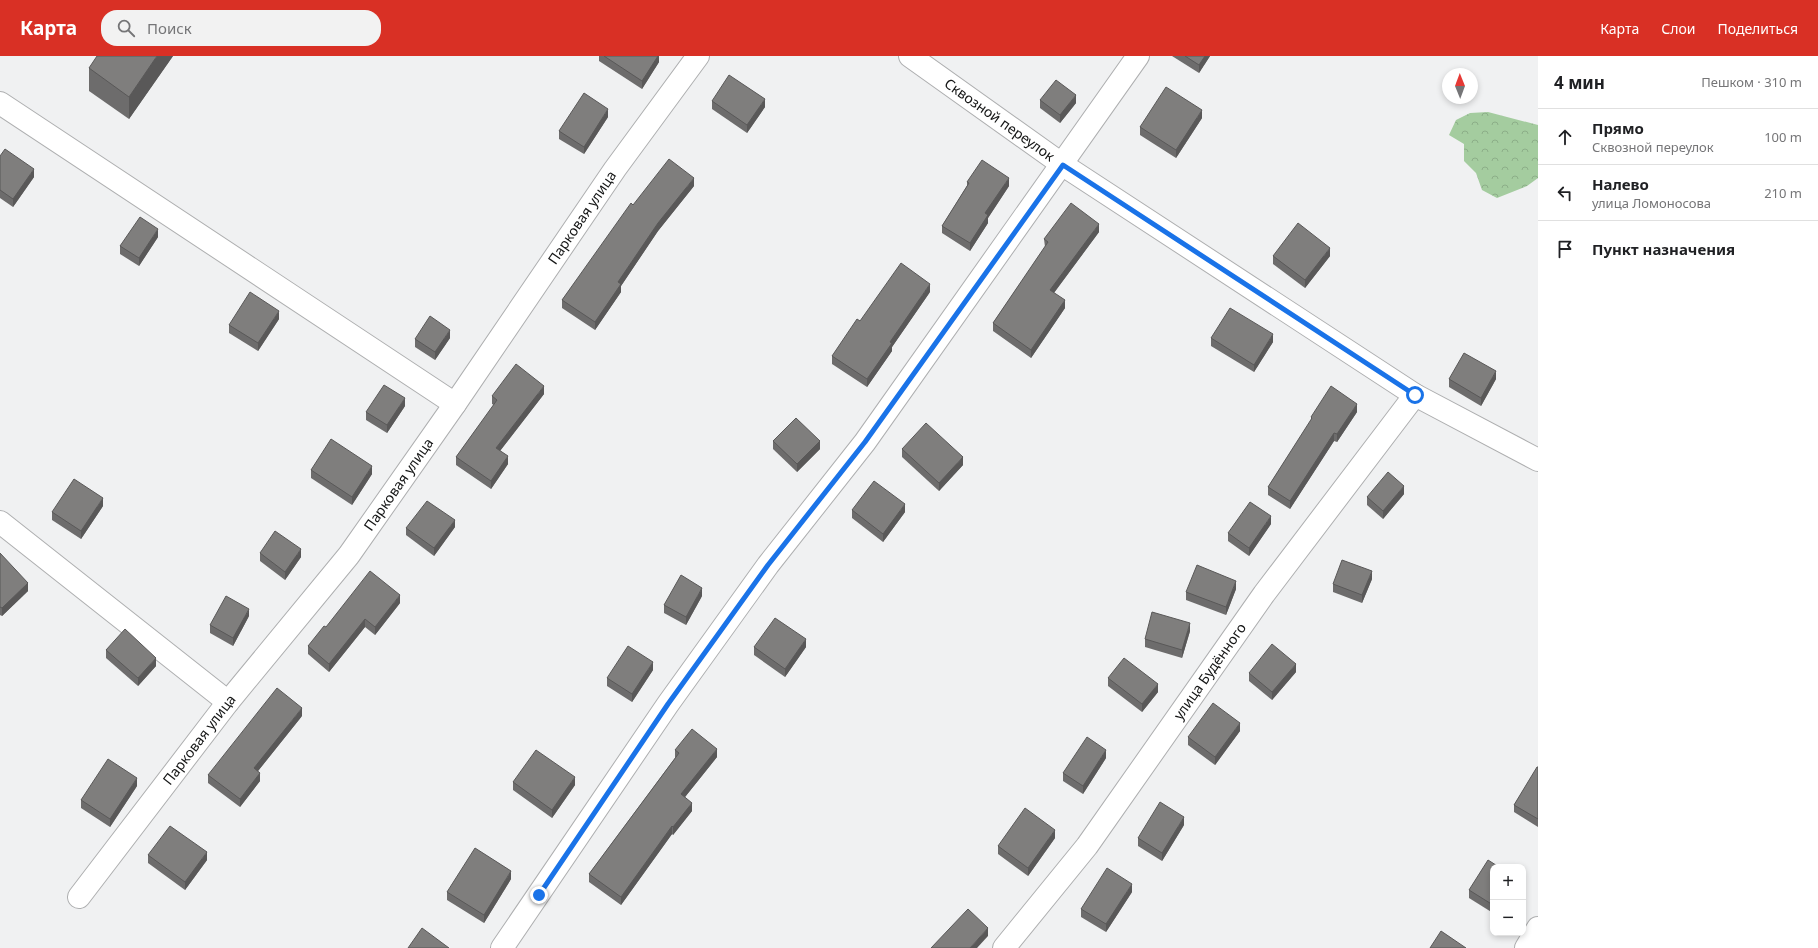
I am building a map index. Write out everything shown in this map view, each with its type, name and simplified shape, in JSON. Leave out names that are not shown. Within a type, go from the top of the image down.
[{"type":"street","name":"Парковая улица","points":[[79,897],[228,702],[349,555],[615,169],[698,56]]},
{"type":"street","name":"Сквозной переулок","points":[[910,56],[1063,165],[1415,395],[1538,460]]},
{"type":"street","points":[[502,948],[668,704],[768,565],[865,442],[1063,165],[1138,56]]},
{"type":"street","points":[[0,103],[454,404]]},
{"type":"street","name":"улица Будённого","points":[[1004,948],[1088,846],[1264,594],[1415,395]]},
{"type":"street","points":[[0,522],[228,702]]},
{"type":"street","points":[[1526,948],[1538,928]]},
{"type":"green space","points":[[1488,112],[1538,125],[1538,178],[1527,186],[1497,198],[1482,190],[1476,173],[1464,161],[1464,144],[1449,135],[1456,120],[1470,113]]},
{"type":"building","points":[[97,56],[157,56],[129,97],[89,68]]},
{"type":"building","points":[[604,56],[658,56],[642,81]]},
{"type":"building","points":[[1185,56],[1205,56],[1199,65]]},
{"type":"building","points":[[729,75],[765,99],[747,125],[712,101]]},
{"type":"building","points":[[1056,80],[1076,95],[1060,115],[1040,100]]},
{"type":"building","points":[[1166,87],[1202,110],[1176,150],[1140,127]]},
{"type":"building","points":[[584,93],[608,109],[584,147],[559,131]]},
{"type":"building","points":[[5,149],[34,169],[13,199],[0,190],[0,156]]},
{"type":"building","points":[[669,159],[694,178],[658,223],[618,282],[621,284],[595,322],[562,300],[631,203],[633,205]]},
{"type":"building","points":[[982,160],[1009,178],[985,213],[988,215],[970,243],[942,226],[969,183],[967,182]]},
{"type":"building","points":[[1071,203],[1099,224],[1050,290],[1065,300],[1031,350],[993,323],[1048,242],[1044,239]]},
{"type":"building","points":[[140,217],[158,229],[139,258],[120,246]]},
{"type":"building","points":[[1298,223],[1330,248],[1305,280],[1273,256]]},
{"type":"building","points":[[901,263],[930,284],[890,342],[892,343],[867,379],[832,356],[857,319],[860,321]]},
{"type":"building","points":[[250,292],[279,311],[258,343],[229,325]]},
{"type":"building","points":[[1230,308],[1273,334],[1254,365],[1211,338]]},
{"type":"building","points":[[430,316],[450,330],[435,352],[415,339]]},
{"type":"building","points":[[1464,353],[1496,371],[1481,398],[1449,379]]},
{"type":"building","points":[[516,364],[544,386],[496,448],[508,456],[491,481],[456,457],[497,400],[492,396]]},
{"type":"building","points":[[384,385],[405,398],[387,425],[366,412]]},
{"type":"building","points":[[1331,386],[1357,404],[1337,434],[1334,433],[1290,501],[1268,487]]},
{"type":"building","points":[[796,418],[820,441],[797,464],[773,441]]},
{"type":"building","points":[[926,423],[963,457],[939,483],[902,449]]},
{"type":"building","points":[[331,439],[372,466],[352,497],[311,470]]},
{"type":"building","points":[[1388,472],[1404,486],[1383,511],[1367,497]]},
{"type":"building","points":[[74,479],[103,498],[81,531],[52,512]]},
{"type":"building","points":[[874,481],[905,504],[883,534],[852,510]]},
{"type":"building","points":[[427,501],[455,520],[434,548],[406,528]]},
{"type":"building","points":[[1250,502],[1271,516],[1249,548],[1228,533]]},
{"type":"building","points":[[275,531],[301,549],[285,572],[260,553]]},
{"type":"building","points":[[0,553],[28,583],[2,608],[0,607]]},
{"type":"building","points":[[1342,560],[1372,571],[1362,595],[1333,584]]},
{"type":"building","points":[[1197,565],[1236,581],[1226,607],[1186,592]]},
{"type":"building","points":[[370,571],[400,595],[375,627],[365,619],[329,664],[308,646],[324,626],[326,627]]},
{"type":"building","points":[[681,575],[702,588],[686,617],[664,605]]},
{"type":"building","points":[[226,596],[249,609],[233,638],[210,625]]},
{"type":"building","points":[[1152,612],[1190,623],[1182,650],[1145,639]]},
{"type":"building","points":[[775,618],[806,639],[785,669],[754,647]]},
{"type":"building","points":[[125,629],[156,658],[138,678],[106,650]]},
{"type":"building","points":[[1272,644],[1296,664],[1272,692],[1249,673]]},
{"type":"building","points":[[628,646],[653,662],[632,694],[607,678]]},
{"type":"building","points":[[1124,658],[1158,684],[1142,704],[1108,678]]},
{"type":"building","points":[[277,688],[302,708],[254,768],[260,773],[240,799],[208,775]]},
{"type":"building","points":[[1213,703],[1240,723],[1215,757],[1188,737]]},
{"type":"building","points":[[692,729],[717,749],[681,794],[692,803],[673,827],[672,826],[621,897],[589,874],[679,753],[675,750]]},
{"type":"building","points":[[1087,737],[1106,750],[1083,786],[1063,773]]},
{"type":"building","points":[[536,750],[575,777],[552,810],[513,782]]},
{"type":"building","points":[[108,759],[137,778],[110,819],[81,800]]},
{"type":"building","points":[[1538,767],[1538,819],[1514,805]]},
{"type":"building","points":[[1160,802],[1184,817],[1162,853],[1138,838]]},
{"type":"building","points":[[1025,808],[1055,830],[1028,868],[998,846]]},
{"type":"building","points":[[170,826],[207,852],[185,882],[148,855]]},
{"type":"building","points":[[475,848],[511,871],[484,915],[447,892]]},
{"type":"building","points":[[1488,860],[1494,864],[1490,864],[1490,903],[1469,890]]},
{"type":"building","points":[[1107,868],[1132,884],[1106,924],[1081,909]]},
{"type":"building","points":[[968,909],[988,928],[970,948],[931,948]]},
{"type":"building","points":[[422,928],[449,948],[408,948]]},
{"type":"building","points":[[1441,931],[1466,948],[1430,948]]},
{"type":"route","points":[[539,895],[668,704],[768,565],[865,442],[1063,165],[1415,395]]}]
